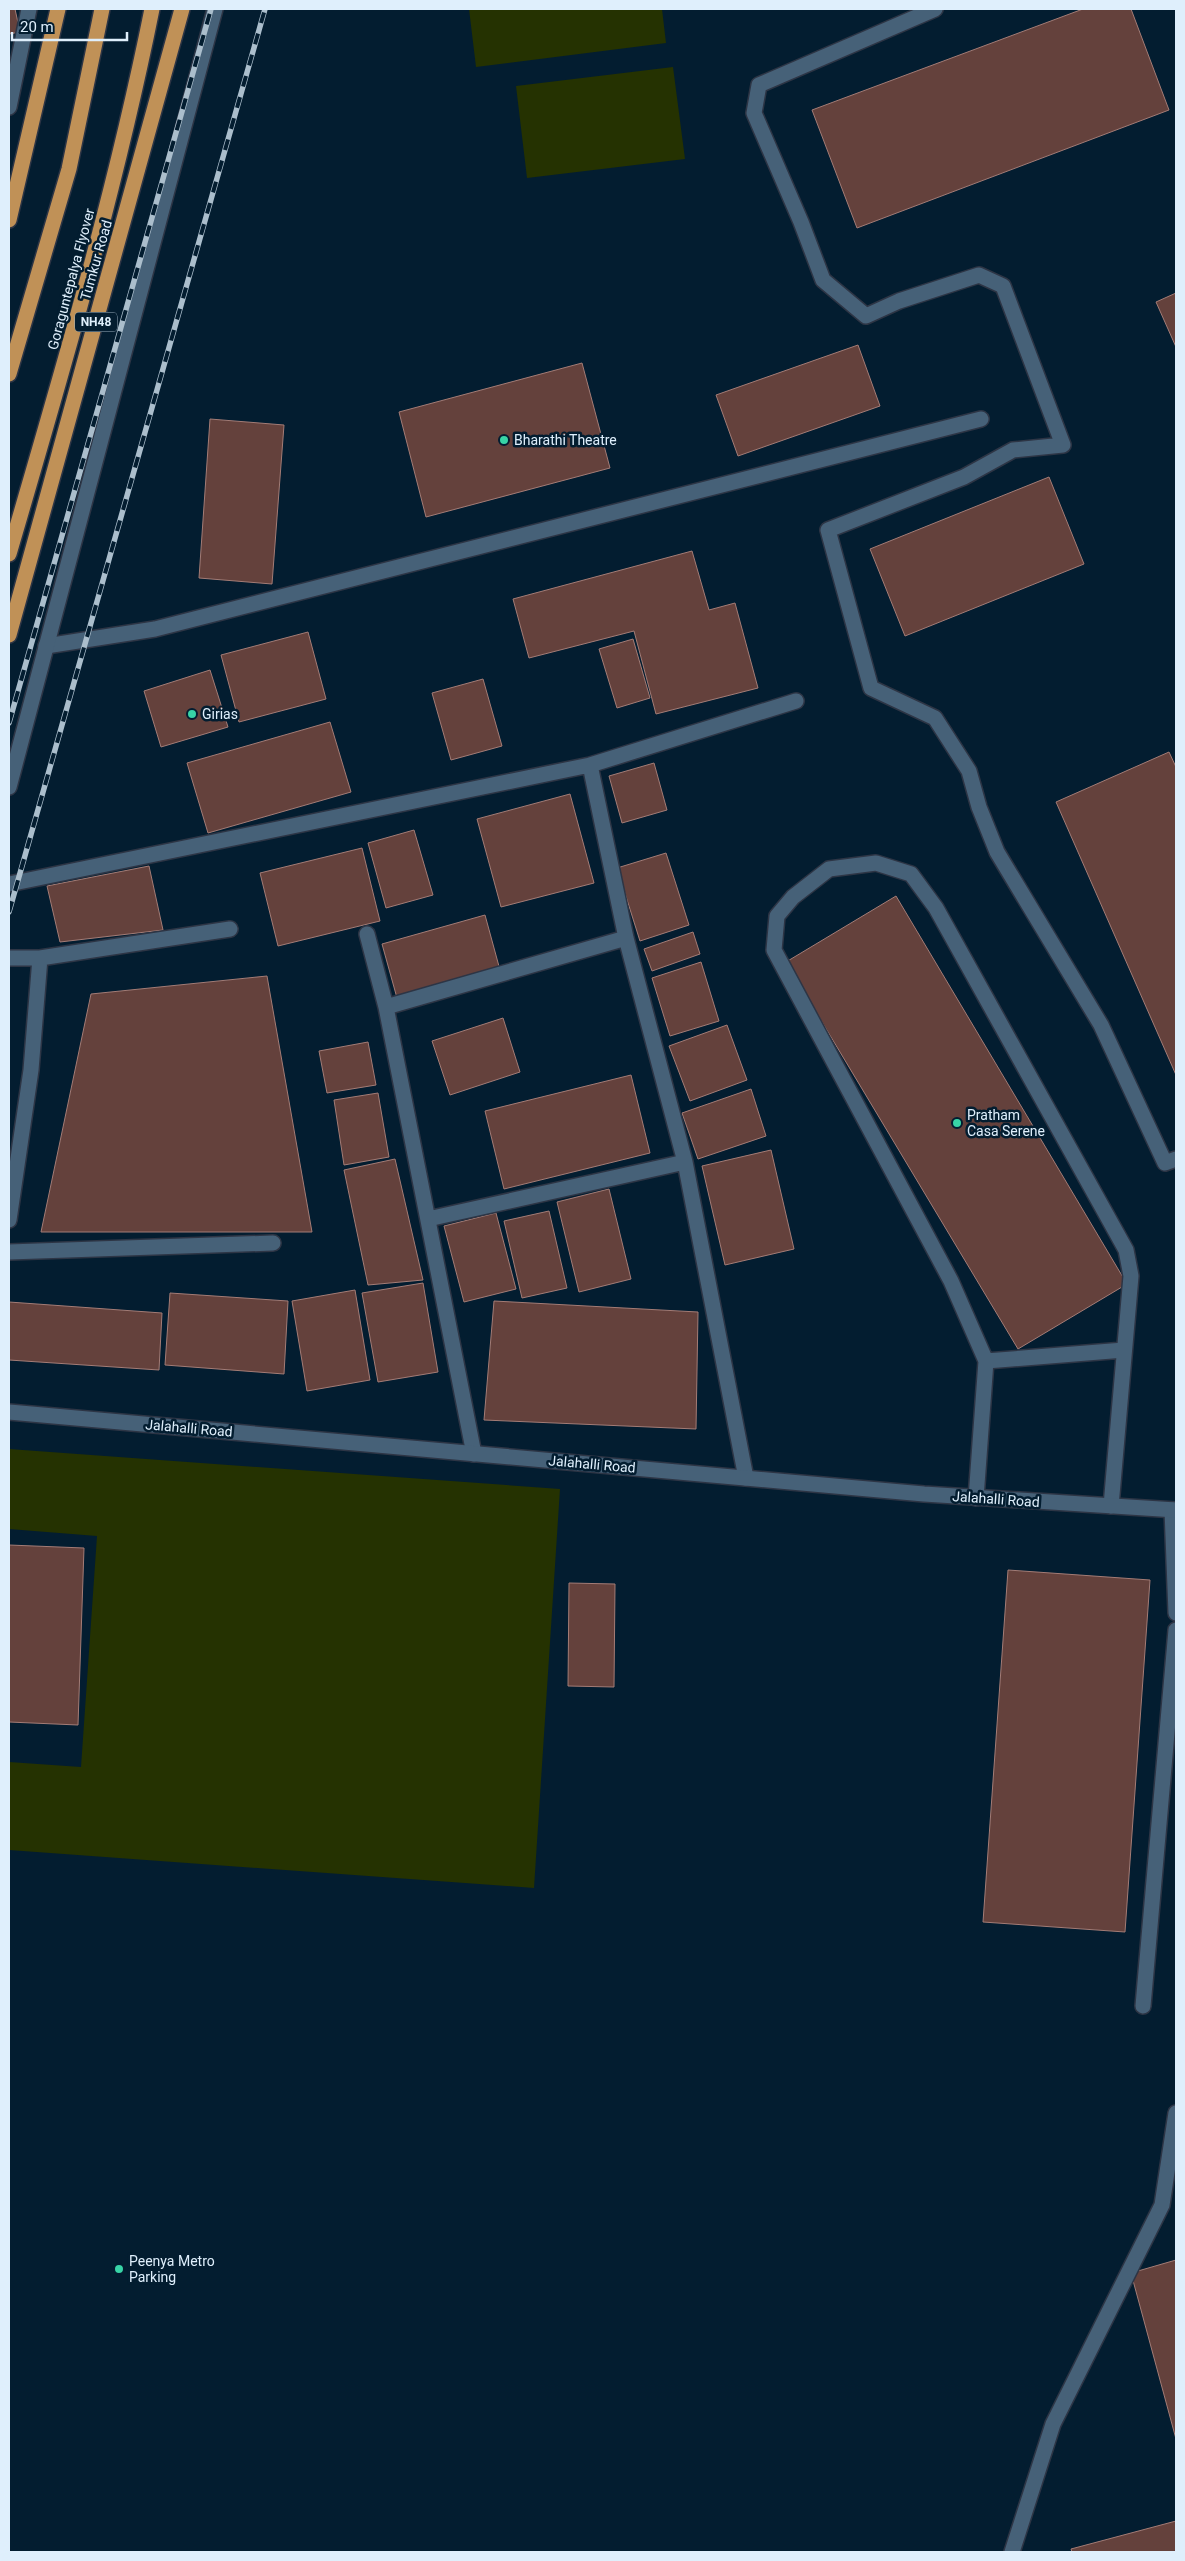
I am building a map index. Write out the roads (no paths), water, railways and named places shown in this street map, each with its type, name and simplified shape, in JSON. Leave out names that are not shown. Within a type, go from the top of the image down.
[{"type":"highway","points":[[9,220],[58,9]]},
{"type":"highway","points":[[9,374],[69,169],[102,9]]},
{"type":"highway","name":"Goraguntepalya Flyover","points":[[9,554],[69,350],[130,115],[152,9]]},
{"type":"highway","name":"Tumkur Road","points":[[9,635],[182,9]]},
{"type":"street","points":[[9,108],[29,9]]},
{"type":"street","points":[[9,787],[215,9]]},
{"type":"street","points":[[935,9],[759,85],[754,113],[801,222],[822,280],[866,316],[899,301],[980,275],[1003,286],[1063,445],[1013,450],[964,477],[828,530],[871,688],[935,718],[969,771],[979,807],[997,852],[1101,1025],[1165,1163],[1176,1159]]},
{"type":"street","points":[[46,646],[155,629],[981,419]]},
{"type":"street","points":[[9,884],[590,765],[796,701]]},
{"type":"street","points":[[590,765],[626,938],[685,1162],[746,1478]]},
{"type":"street","points":[[976,1498],[986,1361],[951,1281],[774,950],[777,916],[793,896],[829,869],[876,863],[912,874],[936,908],[1126,1250],[1131,1276],[1111,1506]]},
{"type":"street","points":[[9,958],[40,958],[230,929]]},
{"type":"street","points":[[367,934],[386,1007],[474,1454]]},
{"type":"street","points":[[386,1007],[626,938]]},
{"type":"street","points":[[9,1220],[31,1070],[40,958]]},
{"type":"street","points":[[428,1219],[685,1162]]},
{"type":"street","points":[[9,1252],[273,1243]]},
{"type":"street","points":[[986,1361],[1124,1350]]},
{"type":"street","name":"Jalahalli Road","points":[[9,1412],[976,1498],[1174,1510]]},
{"type":"street","points":[[1174,1510],[1176,1613]]},
{"type":"street","points":[[1144,2006],[1176,1630]]},
{"type":"street","points":[[1012,2552],[1053,2424],[1162,2205],[1176,2113]]},
{"type":"railway","points":[[9,723],[211,9]]},
{"type":"railway","points":[[9,912],[265,9]]},
{"type":"place","name":"Bharathi Theatre","points":[[504,440]]},
{"type":"place","name":"Girias","points":[[192,714]]},
{"type":"place","name":"Pratham Casa Serene","points":[[957,1123]]},
{"type":"place","name":"Peenya Metro Parking","points":[[119,2269]]}]
